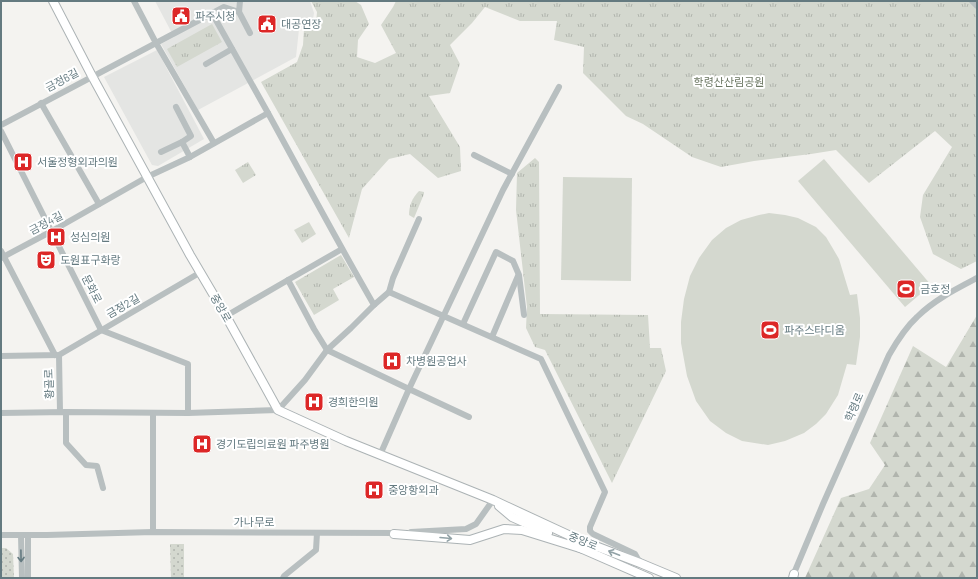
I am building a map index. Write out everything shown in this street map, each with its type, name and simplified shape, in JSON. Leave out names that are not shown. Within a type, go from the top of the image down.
[{"type":"main road","name":"중앙로","points":[[53,1],[92,76],[278,410],[346,441],[493,500],[577,538],[676,578]]},
{"type":"main road","name":"중앙로","points":[[493,500],[512,517],[649,578]]},
{"type":"main road","points":[[394,534],[470,540],[504,529],[522,530],[583,549]]},
{"type":"street","points":[[134,1],[156,43],[214,143]]},
{"type":"street","points":[[240,1],[238,12],[250,33]]},
{"type":"street","points":[[972,1],[977,6]]},
{"type":"street","name":"금정6길","points":[[1,124],[224,6],[238,12]]},
{"type":"street","points":[[212,13],[374,305]]},
{"type":"street","points":[[206,64],[232,49]]},
{"type":"street","points":[[380,455],[409,389],[474,251],[512,174],[559,87]]},
{"type":"street","name":"금정6길","points":[[41,103],[99,204]]},
{"type":"street","points":[[161,152],[192,136],[176,107]]},
{"type":"street","name":"금정4길","points":[[2,255],[52,232],[148,177],[190,157],[268,113]]},
{"type":"street","name":"문화로","points":[[1,131],[101,330]]},
{"type":"street","points":[[182,142],[190,157]]},
{"type":"street","points":[[474,156],[512,174]]},
{"type":"street","points":[[1,413],[188,413],[278,410],[327,350],[389,292],[393,278],[419,219]]},
{"type":"street","points":[[226,316],[342,249]]},
{"type":"street","points":[[463,324],[496,252],[513,261],[519,275],[524,315]]},
{"type":"street","points":[[2,255],[57,355]]},
{"type":"street","name":"금정2길","points":[[1,356],[57,355],[201,272]]},
{"type":"street","points":[[492,337],[519,275]]},
{"type":"street","name":"학령로","points":[[793,577],[826,497],[889,355],[900,337],[917,316],[928,307],[977,278]]},
{"type":"street","points":[[288,280],[327,350],[469,417]]},
{"type":"street","points":[[389,292],[541,359],[605,492],[590,527],[590,531],[593,534],[634,554],[640,563]]},
{"type":"street","points":[[101,330],[188,364],[188,413]]},
{"type":"street","name":"황골로","points":[[57,355],[66,443],[86,465],[97,466],[102,488]]},
{"type":"street","points":[[153,413],[153,532]]},
{"type":"street","name":"가나무로","points":[[1,535],[153,532],[394,534],[466,529],[476,524],[493,500]]},
{"type":"street","points":[[283,578],[316,550],[317,533]]},
{"type":"street","points":[[21,535],[22,578]]},
{"type":"street","points":[[28,535],[28,578]]},
{"type":"shaded area","points":[[155,1],[310,1],[314,13],[313,19],[299,29],[296,57],[198,110],[161,44],[174,37]]},
{"type":"shaded area","points":[[157,50],[204,139],[158,166],[152,165],[104,77]]},
{"type":"green space","name":"학령산산림공원","points":[[311,1],[355,1],[361,5],[369,24],[358,40],[357,57],[375,63],[396,53],[381,25],[396,1],[974,1],[977,5],[977,261],[961,269],[933,254],[920,217],[923,195],[952,147],[935,131],[869,183],[836,150],[721,167],[692,157],[643,124],[626,116],[583,73],[584,47],[554,40],[557,21],[520,21],[485,7],[472,23],[450,45],[460,64],[450,93],[429,96],[460,147],[461,171],[438,178],[410,154],[389,159],[362,189],[349,238],[261,82],[297,62],[303,45],[304,29],[316,24],[317,12]]},
{"type":"green space","points":[[212,24],[222,42],[177,67],[167,49]]},
{"type":"green space","points":[[535,158],[539,162],[540,314],[648,315],[650,348],[661,348],[666,371],[612,483],[545,350],[535,347],[526,328],[527,307],[516,210],[517,173]]},
{"type":"green space","points":[[824,159],[931,285],[905,307],[798,181]]},
{"type":"green space","points":[[248,162],[256,175],[243,183],[235,170]]},
{"type":"green space","points":[[563,177],[632,178],[631,281],[561,280]]},
{"type":"green space","points":[[419,191],[424,192],[424,194],[414,218],[409,215],[411,202]]},
{"type":"green space","name":"파주스타디움","points":[[769,213],[798,218],[816,227],[826,237],[839,259],[850,295],[857,294],[860,318],[860,337],[856,365],[847,364],[838,395],[826,414],[804,433],[785,441],[768,445],[742,441],[726,433],[710,421],[696,401],[687,376],[681,343],[681,322],[684,299],[690,276],[699,258],[712,240],[726,228],[741,220]]},
{"type":"green space","points":[[309,222],[316,234],[302,243],[294,230]]},
{"type":"green space","points":[[341,255],[354,277],[333,289],[339,300],[314,315],[295,282]]},
{"type":"green space","points":[[977,315],[977,578],[805,578],[841,498],[869,489],[885,465],[870,443],[913,346],[946,367]]},
{"type":"green space","points":[[170,544],[184,544],[184,578],[171,578]]},
{"type":"green space","points":[[1,548],[6,548],[13,554],[14,578],[2,578]]},
{"type":"place","name":"파주시청","points":[[181,16]]},
{"type":"place","name":"대공연장","points":[[267,24]]},
{"type":"place","name":"서울정형외과의원","points":[[23,162]]},
{"type":"place","name":"성심의원","points":[[56,237]]},
{"type":"place","name":"도원표구화랑","points":[[46,260]]},
{"type":"place","name":"금호정","points":[[906,289]]},
{"type":"place","name":"파주스타디움","points":[[770,330]]},
{"type":"place","name":"차병원공업사","points":[[392,361]]},
{"type":"place","name":"경희한의원","points":[[314,402]]},
{"type":"place","name":"경기도립의료원 파주병원","points":[[202,444]]},
{"type":"place","name":"중앙항외과","points":[[374,490]]}]
